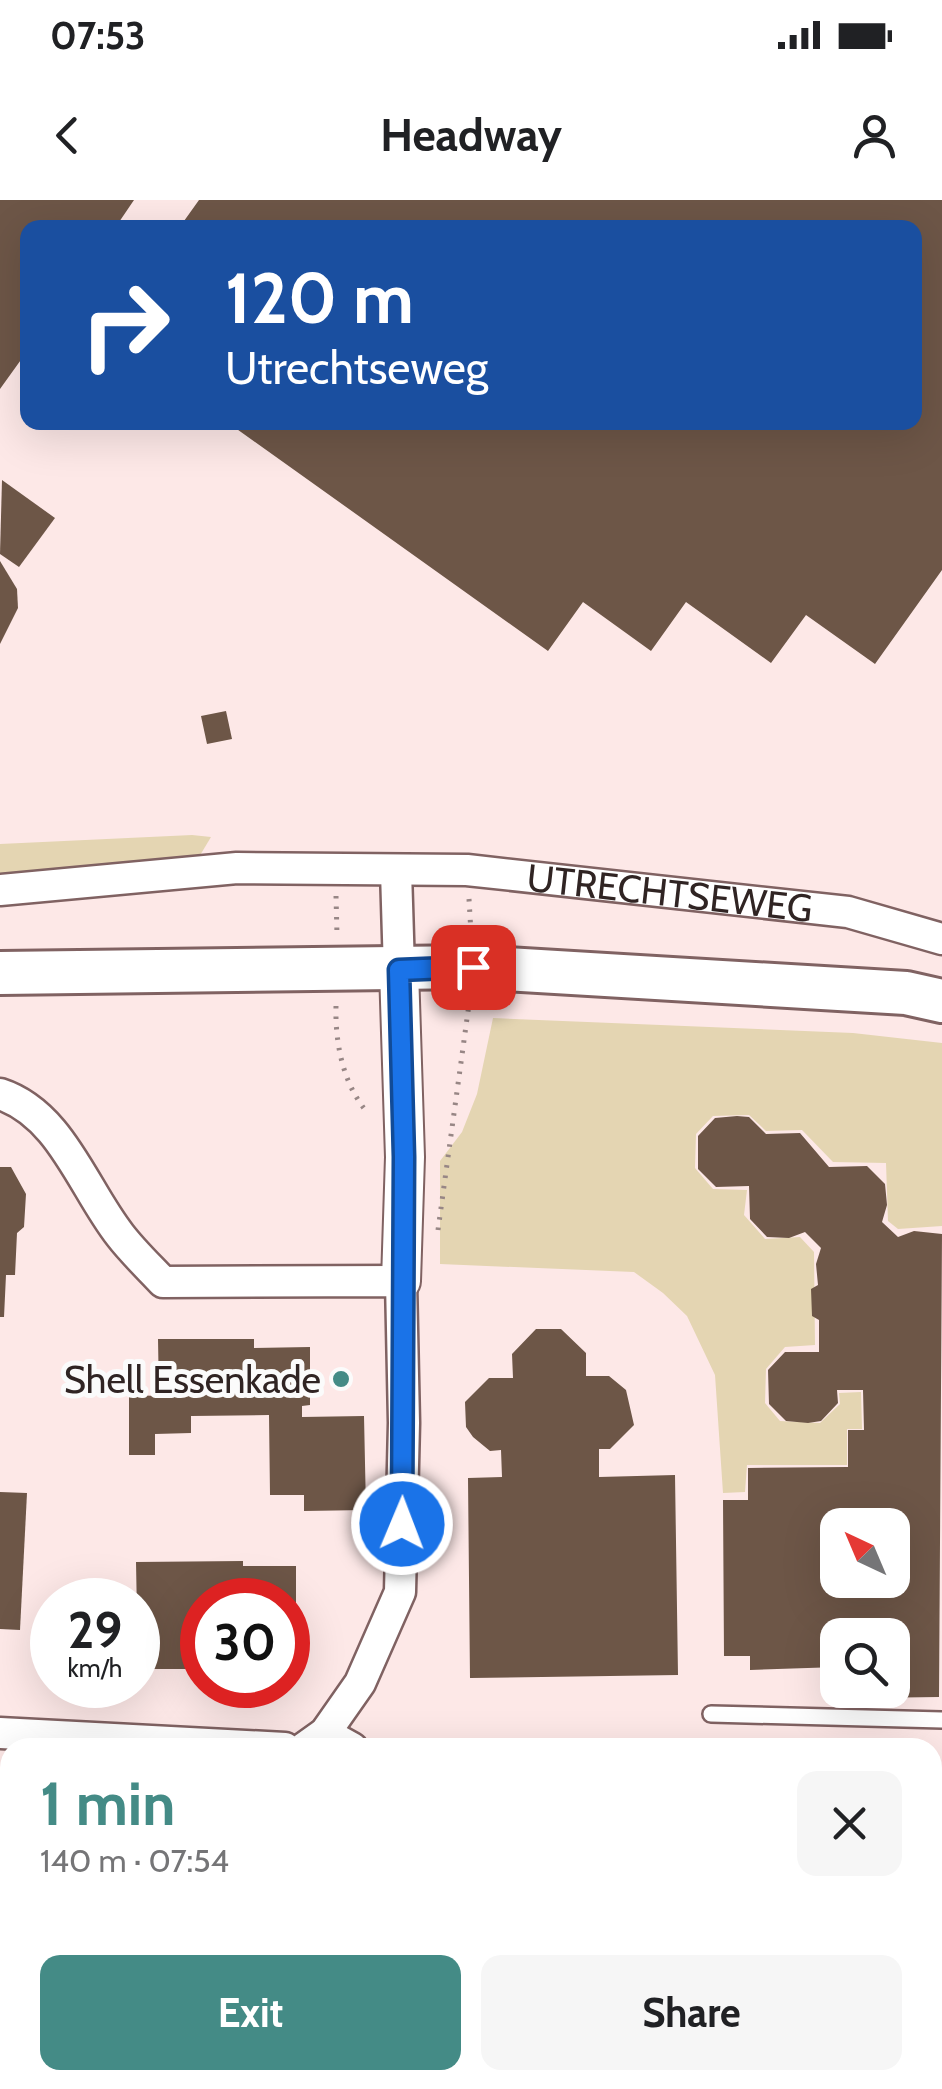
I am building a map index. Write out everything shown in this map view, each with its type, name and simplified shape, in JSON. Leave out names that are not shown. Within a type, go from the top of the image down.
[{"type":"main road","name":"UTRECHTSEWEG","points":[[0,973],[473,967],[906,993],[942,1002]]},
{"type":"street","name":"UTRECHTSEWEG","points":[[0,890],[237,868],[467,870],[848,912],[942,940]]},
{"type":"street","points":[[330,1738],[360,1683],[400,1592],[404,1157],[396,871]]},
{"type":"street","points":[[0,1094],[24,1102],[64,1148],[120,1236],[163,1282],[401,1280]]},
{"type":"street","points":[[0,1733],[95,1738]]},
{"type":"lane","points":[[710,1714],[942,1720]]},
{"type":"path","points":[[336,868],[335,1035],[354,1096],[404,1157]]},
{"type":"path","points":[[401,1280],[441,1226],[473,967],[467,870]]},
{"type":"shaded area","points":[[211,837],[199,857],[0,876],[0,844]]},
{"type":"shaded area","points":[[493,1018],[853,1033],[942,1043],[942,1226],[898,1229],[888,1221],[886,1163],[833,1162],[802,1130],[766,1131],[749,1115],[713,1116],[696,1134],[695,1168],[713,1189],[747,1190],[744,1215],[765,1239],[800,1237],[814,1252],[815,1345],[785,1347],[766,1369],[765,1403],[780,1421],[820,1423],[840,1404],[839,1393],[861,1392],[862,1429],[847,1429],[847,1465],[747,1465],[745,1492],[723,1493],[715,1375],[687,1316],[663,1293],[634,1272],[440,1264],[440,1161],[462,1132],[477,1094]]},
{"type":"building","points":[[0,200],[134,200],[120,220],[20,220],[20,361],[0,389]]},
{"type":"building","points":[[199,200],[942,200],[942,570],[875,664],[806,615],[771,663],[686,602],[651,651],[583,602],[548,651],[238,430],[922,430],[922,220],[185,220]]},
{"type":"building","points":[[2,480],[55,518],[19,567],[0,554]]},
{"type":"building","points":[[0,561],[17,589],[18,608],[0,644]]},
{"type":"building","points":[[226,711],[232,739],[207,744],[201,716]]},
{"type":"building","points":[[737,1116],[749,1117],[766,1134],[800,1133],[829,1167],[867,1166],[885,1184],[887,1205],[882,1222],[898,1237],[914,1231],[942,1234],[939,1697],[910,1697],[910,1618],[820,1618],[820,1668],[750,1670],[750,1656],[724,1656],[723,1500],[748,1500],[748,1468],[848,1467],[848,1430],[864,1430],[863,1390],[837,1390],[838,1403],[821,1421],[808,1423],[786,1421],[769,1404],[768,1370],[785,1352],[819,1352],[819,1320],[812,1316],[811,1289],[818,1285],[816,1264],[821,1248],[805,1232],[789,1238],[767,1237],[750,1219],[749,1186],[716,1187],[698,1169],[698,1136],[715,1118]]},
{"type":"building","points":[[0,1167],[11,1167],[26,1194],[24,1227],[17,1233],[15,1275],[6,1275],[4,1317],[0,1317]]},
{"type":"building","points":[[536,1329],[561,1329],[586,1353],[586,1376],[609,1376],[626,1390],[634,1425],[610,1449],[599,1449],[599,1477],[675,1475],[678,1675],[470,1678],[468,1478],[502,1477],[501,1450],[490,1451],[473,1437],[466,1427],[465,1402],[489,1378],[513,1378],[512,1354]]},
{"type":"building","points":[[158,1339],[254,1339],[254,1348],[310,1347],[310,1405],[302,1406],[302,1417],[364,1416],[366,1510],[304,1511],[304,1495],[270,1495],[269,1415],[191,1416],[191,1433],[155,1434],[155,1455],[129,1455],[129,1395],[159,1396]]},
{"type":"building","points":[[0,1492],[27,1493],[20,1630],[0,1629]]},
{"type":"building","points":[[243,1561],[243,1566],[296,1566],[296,1578],[180,1578],[180,1669],[160,1669],[160,1578],[136,1578],[136,1562]]},
{"type":"place","name":"Shell Essenkade","points":[[341,1379]]},
{"type":"route","points":[[402,1524],[404,1157],[399,970],[473,967]]}]
